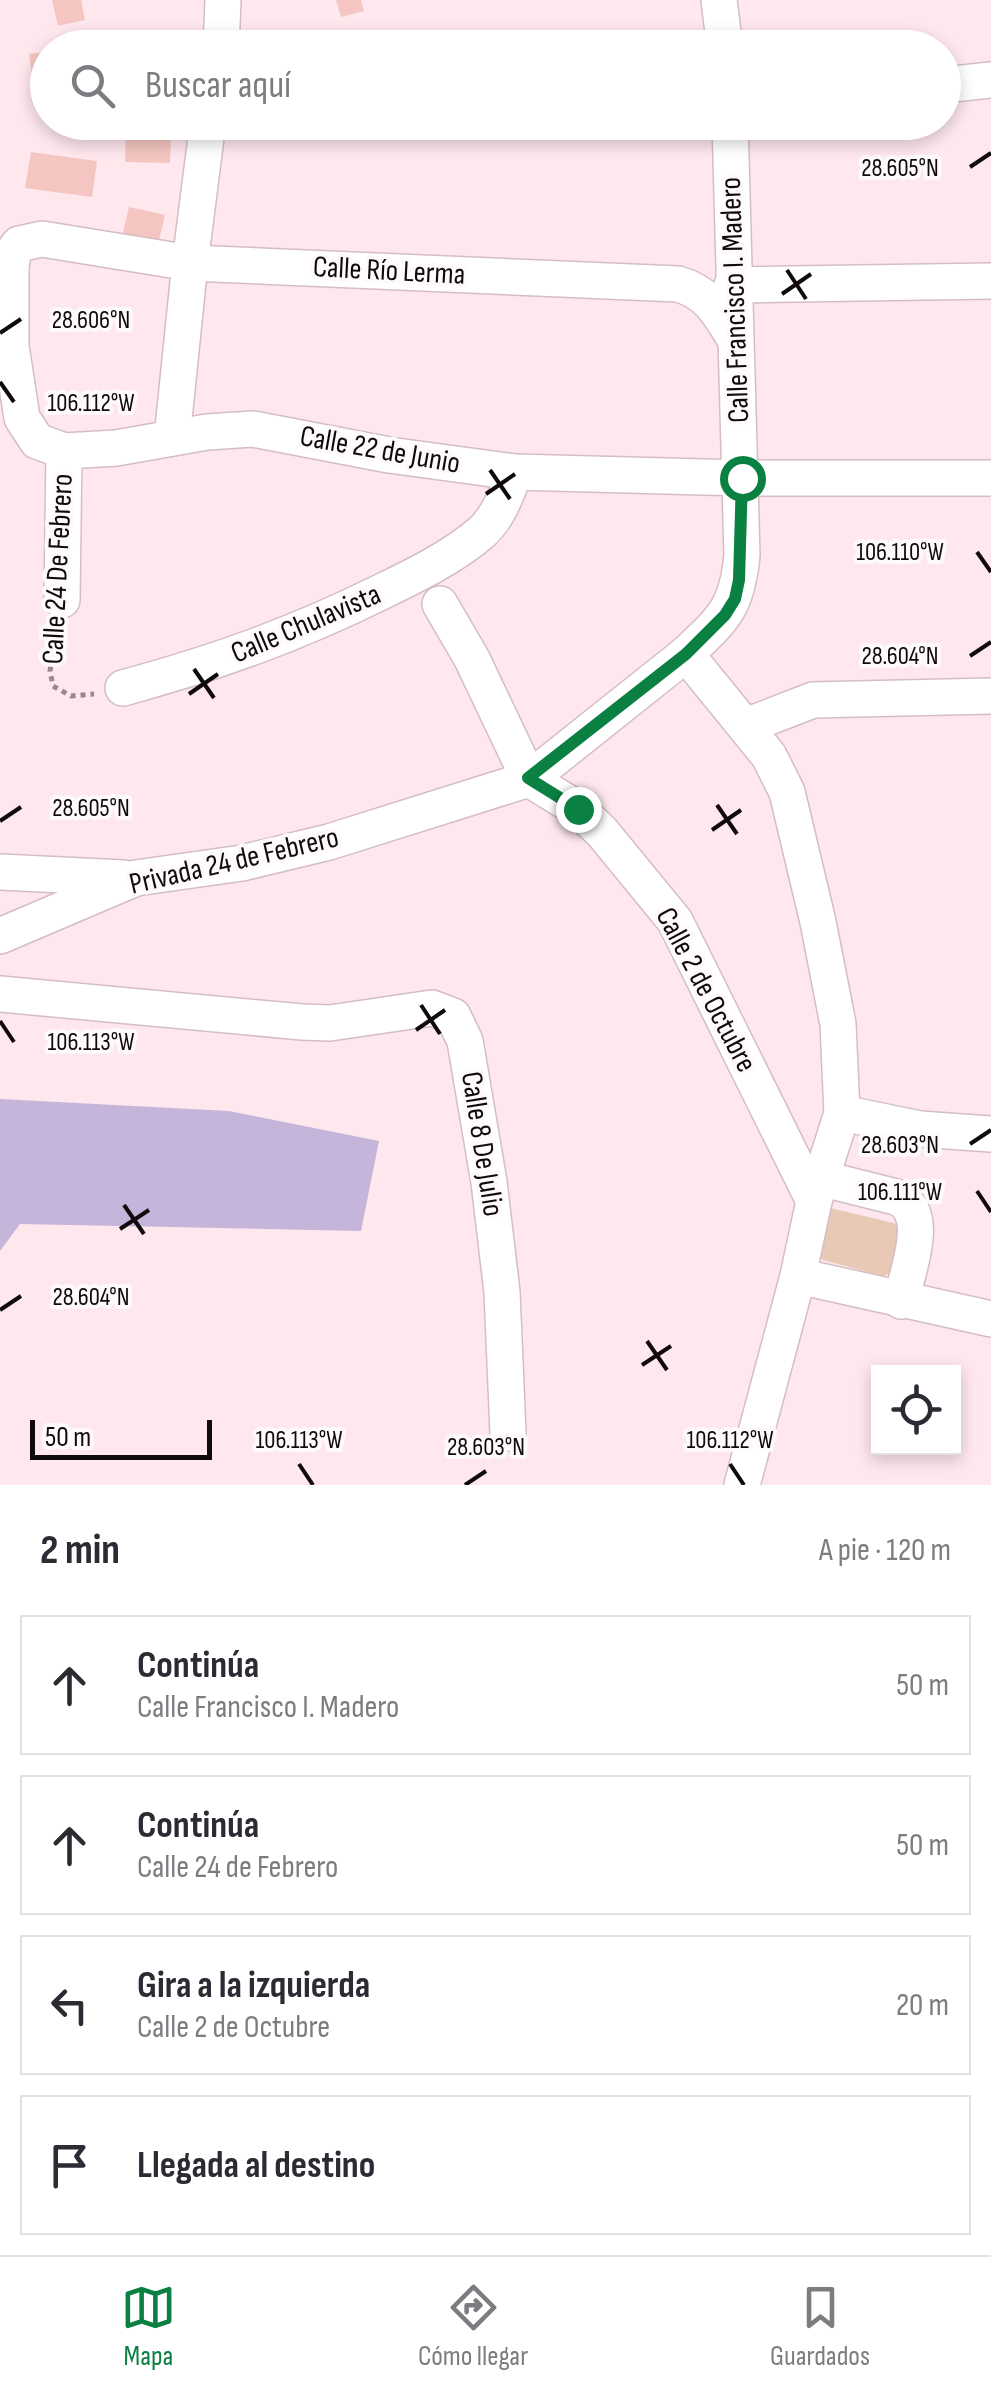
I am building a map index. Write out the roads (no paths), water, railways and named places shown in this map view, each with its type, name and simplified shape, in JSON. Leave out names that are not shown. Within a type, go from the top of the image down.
[{"type":"street","points":[[221,30],[222,0]]},
{"type":"street","points":[[719,0],[723,30]]},
{"type":"street","points":[[961,83],[991,80]]},
{"type":"street","points":[[172,438],[206,140]]},
{"type":"street","name":"Calle Francisco I. Madero","points":[[686,654],[725,615],[735,599],[742,554],[730,140]]},
{"type":"street","name":"Calle Río Lerma","points":[[64,451],[36,441],[22,418],[11,326],[11,268],[13,252],[31,239],[190,263],[678,284],[697,289],[714,305],[735,339]]},
{"type":"street","points":[[732,286],[991,281]]},
{"type":"street","name":"Calle 22 de Junio","points":[[64,451],[253,429],[389,455],[515,472],[742,478],[991,478]]},
{"type":"street","name":"Calle 24 De Febrero","points":[[62,600],[64,451]]},
{"type":"street","name":"Calle Chulavista","points":[[123,688],[215,663],[281,638],[420,573],[482,532],[505,500],[515,472]]},
{"type":"street","points":[[440,604],[472,659],[528,778],[686,654],[769,756],[787,792],[838,1024],[842,1113],[817,1189],[742,1485]]},
{"type":"street","points":[[746,726],[823,699],[991,696]]},
{"type":"street","name":"Privada 24 de Febrero","points":[[0,936],[136,878],[242,863],[329,842],[528,778]]},
{"type":"street","name":"Calle 2 de Octubre","points":[[528,778],[578,809],[602,832],[675,921],[817,1189]]},
{"type":"street","points":[[0,872],[136,878]]},
{"type":"street","name":"Calle 8 De Julio","points":[[0,994],[302,1022],[330,1023],[432,1008],[453,1016],[465,1041],[489,1182],[502,1292],[508,1434]]},
{"type":"street","points":[[842,1113],[920,1129],[991,1134]]},
{"type":"street","points":[[817,1189],[907,1202],[916,1217],[916,1230],[901,1301]]},
{"type":"street","points":[[798,1276],[991,1319]]}]
